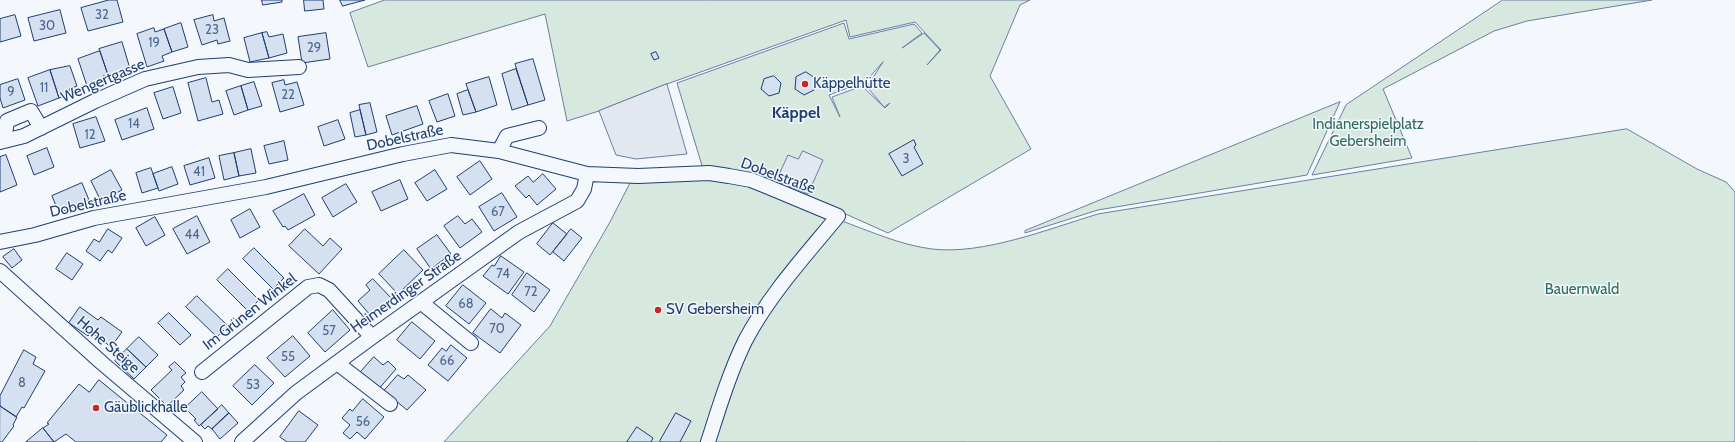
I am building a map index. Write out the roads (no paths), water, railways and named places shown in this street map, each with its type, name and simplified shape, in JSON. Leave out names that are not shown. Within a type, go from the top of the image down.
[{"type":"street","name":"Wengertgasse","points":[[42,128],[31,111],[6,121],[2,141],[24,136],[42,128],[96,101],[145,79],[198,67],[230,65],[248,70],[299,67]]},
{"type":"street","points":[[499,151],[507,136],[539,128]]},
{"type":"street","name":"Dobelstraße","points":[[0,242],[34,235],[94,218],[266,187],[403,154],[451,145],[499,151],[587,174],[638,176],[709,173],[729,176],[761,184],[838,216],[798,264],[756,321],[726,384],[708,442]]},
{"type":"street","name":"Heimerdinger Straße","points":[[242,442],[296,393],[372,337],[422,303],[519,232],[577,201],[584,189],[587,174]]},
{"type":"street","name":"Hohe Steige","points":[[0,271],[102,363],[195,442]]},
{"type":"street","name":"Im Grünen Winkel","points":[[202,372],[308,287],[318,285],[329,290],[372,337]]},
{"type":"street","points":[[422,303],[471,342]]},
{"type":"street","points":[[337,363],[390,404]]},
{"type":"place","name":"Käppelhütte","points":[[805,84]]},
{"type":"place","name":"SV Gebersheim","points":[[658,310]]},
{"type":"place","name":"Gäublickhalle","points":[[96,408]]},
{"type":"district","name":"Käppel","points":[[796,113]]},
{"type":"park label","name":"Indianerspielplatz Gebersheim","points":[[1368,134]]},
{"type":"park label","name":"Bauernwald","points":[[1582,290]]}]
